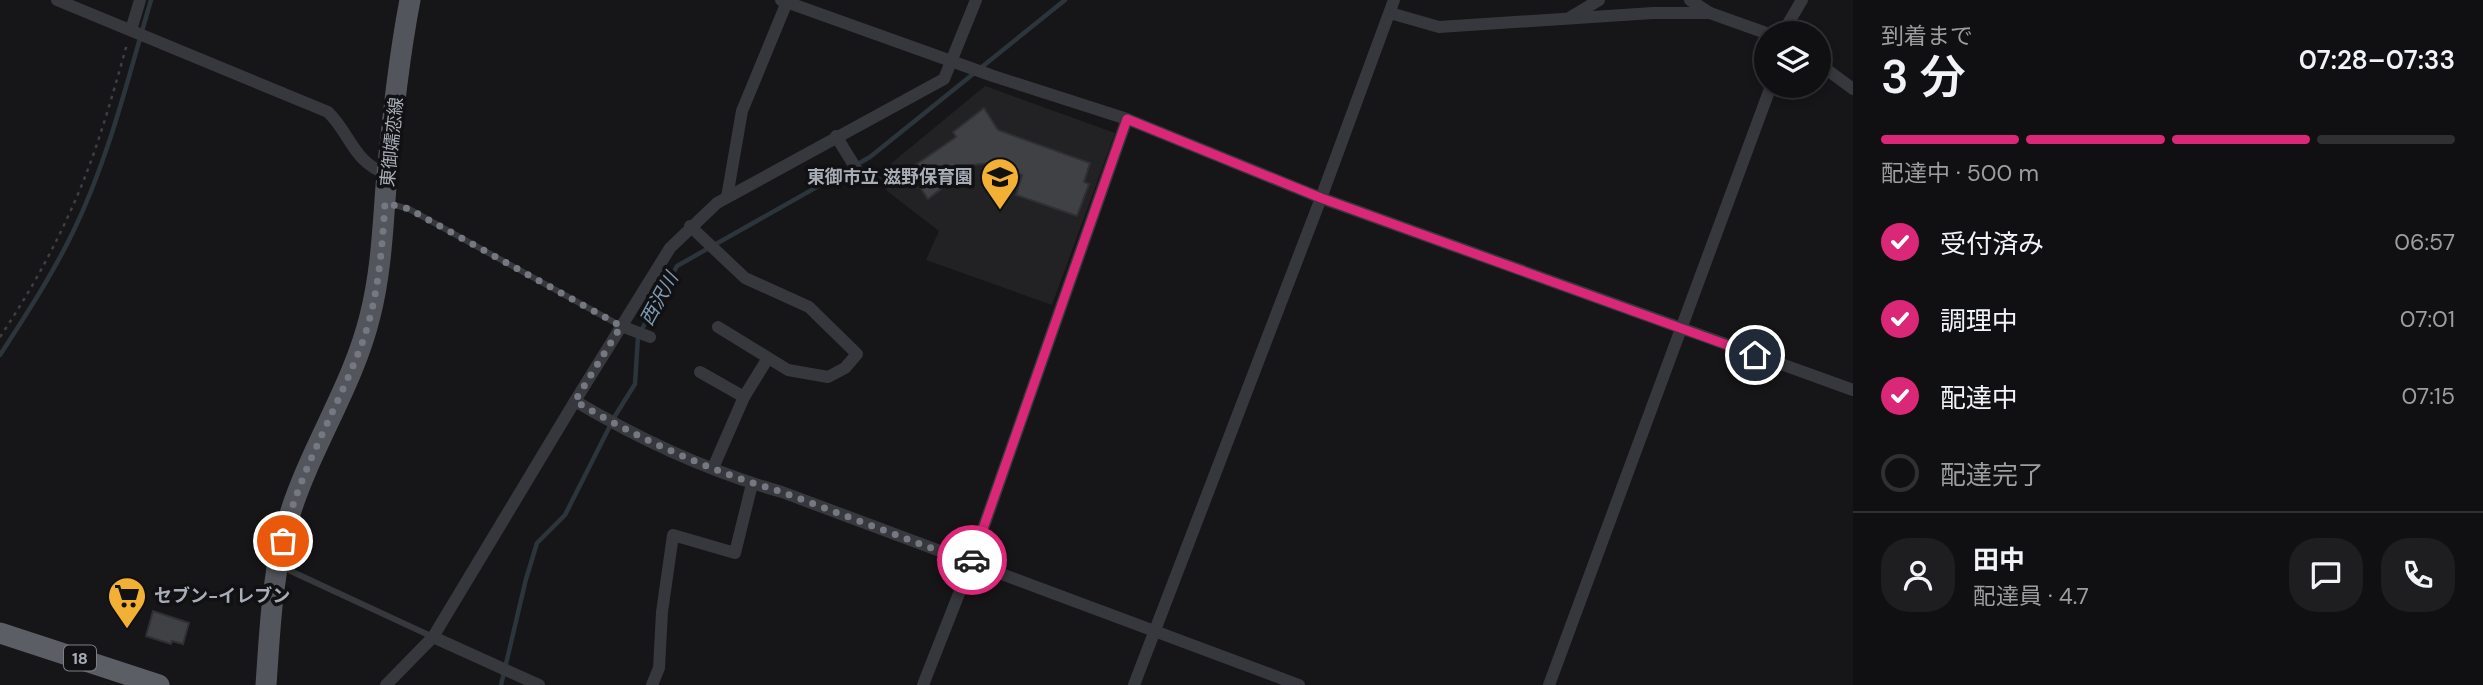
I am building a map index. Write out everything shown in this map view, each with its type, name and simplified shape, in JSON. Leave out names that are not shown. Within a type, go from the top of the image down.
[{"type":"highway","name":"18","points":[[0,634],[159,685]]},
{"type":"main road","name":"東御嬬恋線","points":[[266,685],[278,565],[288,518],[362,345],[370,317],[379,271],[387,174],[410,0]]},
{"type":"street","points":[[57,0],[328,111],[348,136],[360,158],[374,169],[387,174]]},
{"type":"street","points":[[131,30],[140,0]]},
{"type":"street","points":[[386,685],[433,637],[575,401],[625,328],[670,248],[717,203],[944,79],[976,0]]},
{"type":"street","points":[[1571,17],[1599,0]]},
{"type":"street","points":[[1690,0],[1710,13],[1754,29]]},
{"type":"street","points":[[1789,21],[1802,0]]},
{"type":"street","points":[[727,197],[743,111],[784,1],[993,76],[1127,119],[1321,198],[1853,390]]},
{"type":"street","points":[[1134,685],[1392,6],[1439,27],[1571,17],[1710,13]]},
{"type":"street","points":[[1831,72],[1853,89]]},
{"type":"street","points":[[1549,685],[1767,98]]},
{"type":"street","points":[[923,685],[971,563],[1127,119]]},
{"type":"street","points":[[836,136],[860,175]]},
{"type":"street","points":[[690,226],[745,278],[809,307],[857,354],[845,368],[828,377],[788,370],[718,327]]},
{"type":"street","points":[[625,328],[650,337]]},
{"type":"street","points":[[713,468],[744,397],[768,358]]},
{"type":"street","points":[[700,372],[744,397]]},
{"type":"street","points":[[575,401],[620,428],[752,484],[782,492],[1299,685]]},
{"type":"street","points":[[652,685],[659,668],[673,535],[734,553],[752,484]]},
{"type":"street","points":[[433,637],[539,685]]},
{"type":"lane","points":[[385,203],[409,209],[625,328]]},
{"type":"lane","points":[[278,565],[433,637]]},
{"type":"path","points":[[0,337],[51,253],[83,182],[131,30]]},
{"type":"shaded area","name":"東御市立 滋野保育園","points":[[985,86],[1115,133],[1052,305],[926,260],[939,231],[887,191],[877,175]]},
{"type":"building","points":[[984,108],[998,130],[1090,163],[1084,182],[1089,184],[1077,216],[1016,195],[1022,175],[991,163],[973,165],[928,199],[908,170],[956,137],[953,132]]},
{"type":"building","points":[[153,611],[189,623],[183,644],[172,641],[171,644],[146,636]]},
{"type":"waterway","points":[[0,355],[56,264],[86,204],[117,118],[151,0]]},
{"type":"waterway","name":"西沢川","points":[[501,685],[537,543],[565,515],[615,416],[635,384],[638,336],[677,266],[870,157],[1065,0]]},
{"type":"way so far","points":[[283,541],[302,480],[362,345],[379,271],[385,203],[398,204],[409,209],[621,326],[575,401],[621,429],[752,484],[782,492],[802,502],[971,563],[972,560]]},
{"type":"place","name":"東御市立 滋野保育園","points":[[1000,211]]},
{"type":"place","name":"セブン-イレブン","points":[[127,630]]},
{"type":"route","points":[[972,560],[1127,119],[1321,198],[1755,355]]}]
